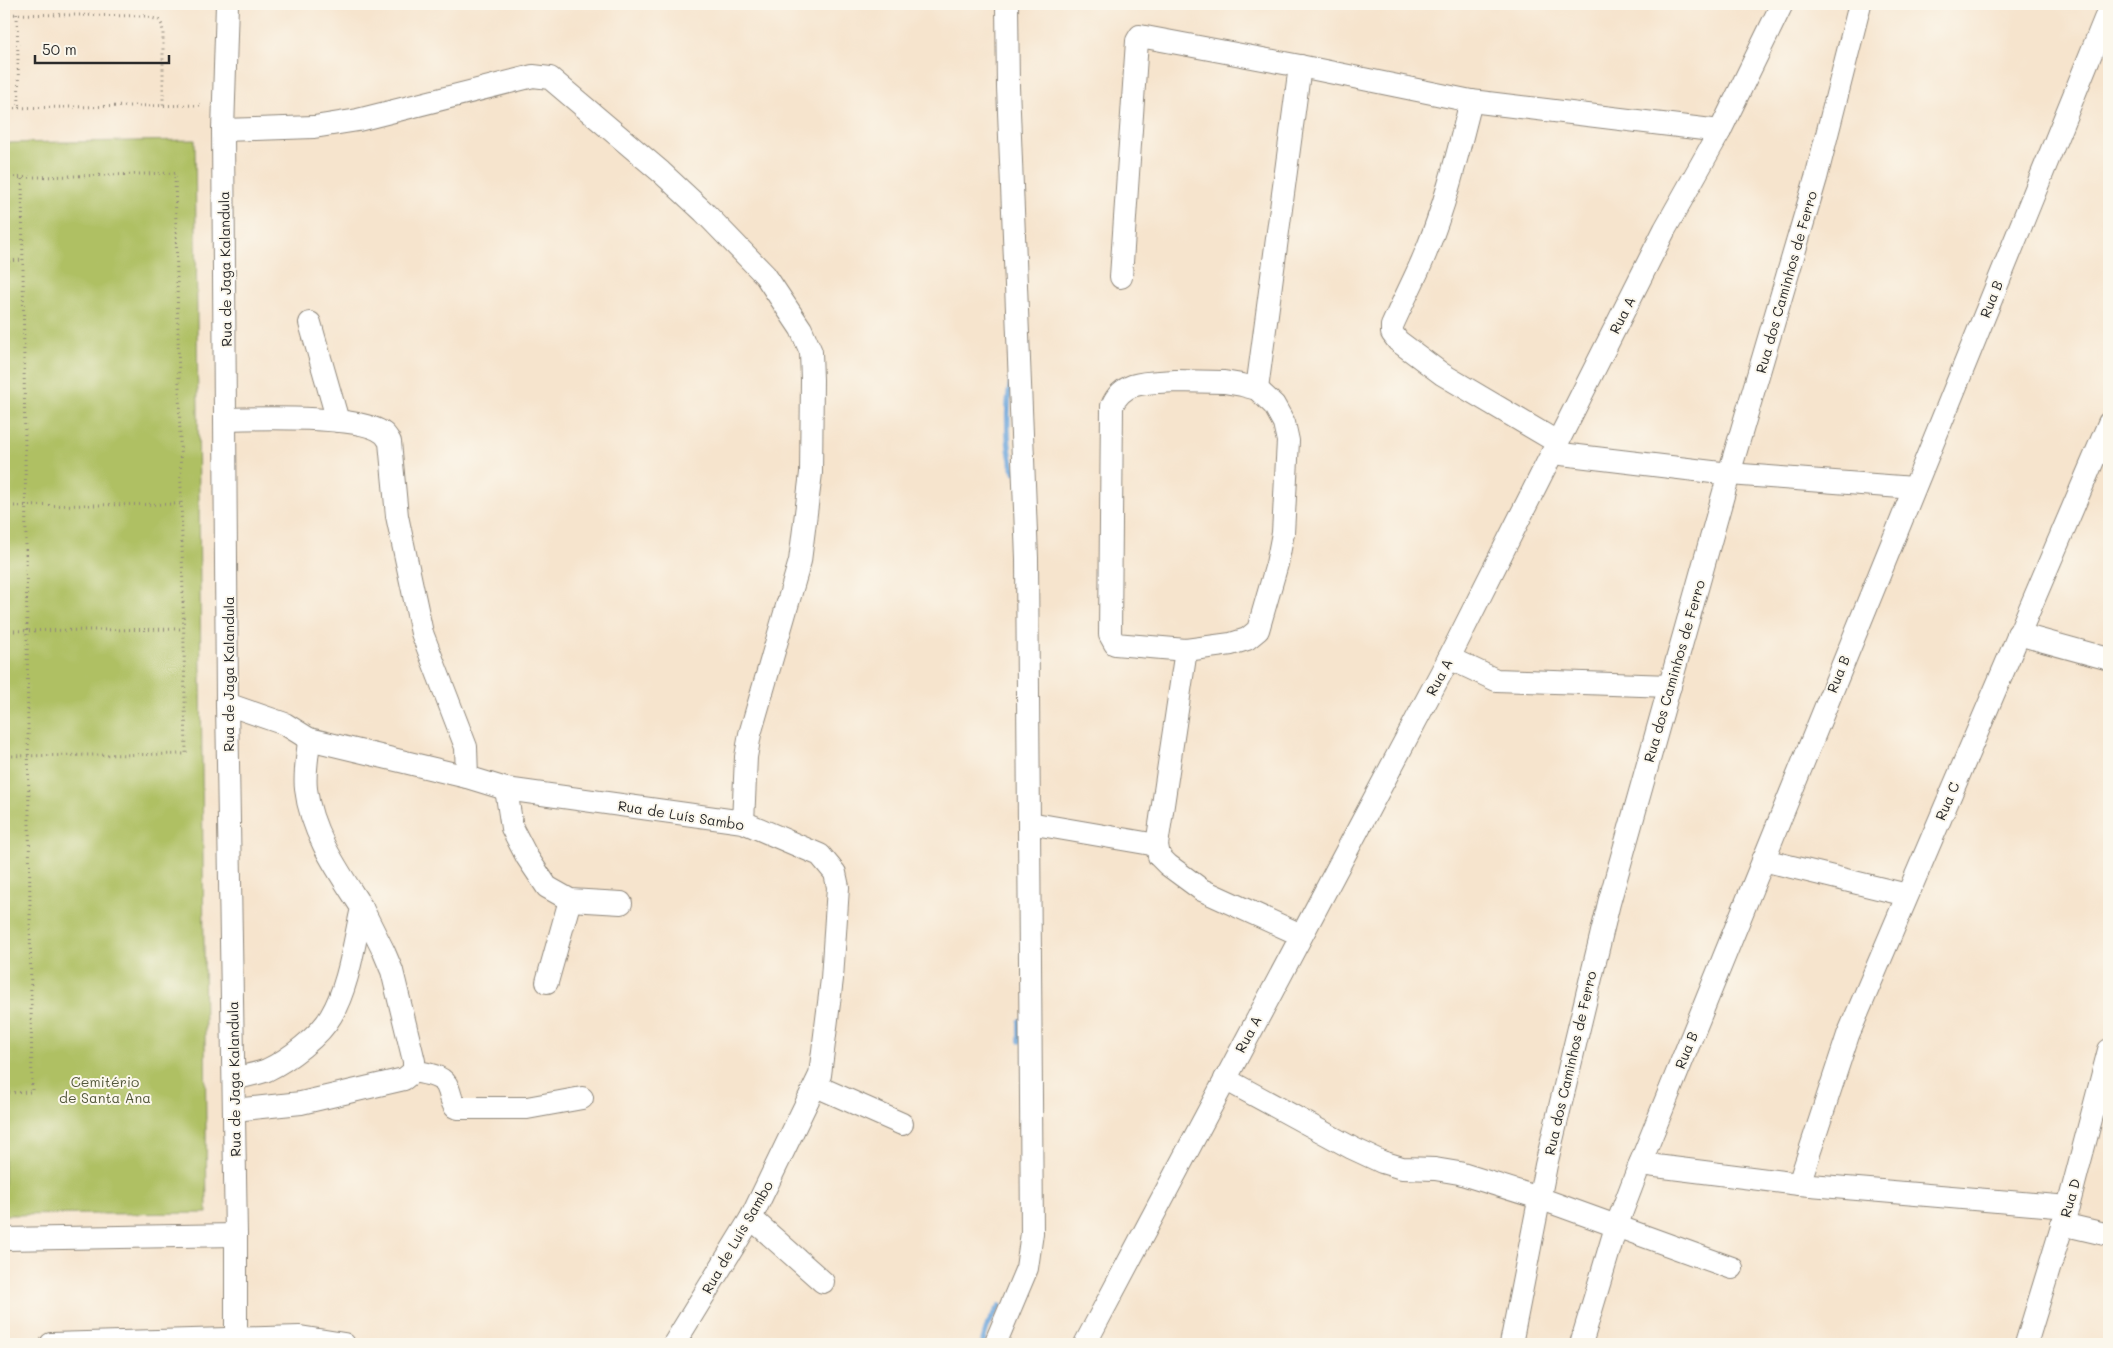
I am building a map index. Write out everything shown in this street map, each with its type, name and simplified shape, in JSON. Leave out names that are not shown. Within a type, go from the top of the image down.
[{"type":"street","name":"Rua de Jaga Kalandula","points":[[227,4],[223,130],[227,704],[234,1079],[236,1341]]},
{"type":"street","points":[[995,1344],[1028,1268],[1032,1234],[1027,558],[1008,87],[1007,4]]},
{"type":"street","name":"Rua A","points":[[1085,1344],[1449,658],[1665,229],[1720,131],[1782,4]]},
{"type":"street","name":"Rua dos Caminhos de Ferro","points":[[1511,1344],[1539,1198],[1609,903],[1729,474],[1816,178],[1860,4]]},
{"type":"street","name":"Rua B","points":[[1581,1344],[1616,1226],[1640,1164],[2109,9]]},
{"type":"street","points":[[1122,277],[1138,37],[1300,66],[1471,101],[1720,131]]},
{"type":"street","points":[[1257,390],[1300,66]]},
{"type":"street","points":[[223,130],[323,125],[358,120],[533,76],[550,78],[668,178],[765,275],[801,329],[811,352],[811,473],[800,561],[750,734],[746,757],[743,822]]},
{"type":"street","points":[[1471,101],[1451,181],[1426,254],[1392,326],[1392,333],[1398,342],[1442,374],[1555,447],[1729,474],[1914,488]]},
{"type":"street","points":[[310,322],[338,421]]},
{"type":"street","points":[[1175,381],[1224,382],[1257,390],[1274,405],[1284,423],[1288,441],[1283,533],[1277,564],[1258,630],[1247,639],[1231,644],[1186,650],[1115,644],[1110,635],[1112,406],[1117,395],[1128,388],[1142,383],[1175,381]]},
{"type":"street","points":[[226,419],[274,418],[338,421],[376,428],[385,433],[390,442],[397,516],[422,633],[466,747],[467,777]]},
{"type":"street","name":"Rua C","points":[[1799,1184],[1848,1035],[2109,423]]},
{"type":"street","points":[[2018,634],[2109,659]]},
{"type":"street","points":[[1186,650],[1156,844],[1159,856],[1202,890],[1301,935]]},
{"type":"street","points":[[1449,658],[1496,680],[1670,686]]},
{"type":"street","name":"Rua de Luís Sambo","points":[[227,704],[285,724],[309,738],[467,777],[506,789],[743,822],[820,856],[835,873],[838,887],[832,979],[823,1059],[816,1086],[751,1218],[674,1344]]},
{"type":"street","points":[[309,738],[306,787],[310,808],[338,872],[362,908],[392,971],[414,1061],[414,1071]]},
{"type":"street","points":[[506,789],[512,828],[546,887],[570,900],[621,903]]},
{"type":"street","points":[[1029,823],[1156,844]]},
{"type":"street","points":[[1763,860],[1907,895]]},
{"type":"street","points":[[548,982],[570,900]]},
{"type":"street","points":[[234,1079],[267,1070],[314,1037],[331,1018],[341,992],[362,908]]},
{"type":"street","name":"Rua D","points":[[2026,1344],[2065,1216],[2109,1050]]},
{"type":"street","points":[[414,1071],[441,1078],[446,1083],[451,1101],[455,1107],[459,1108],[528,1108],[582,1098]]},
{"type":"street","points":[[234,1110],[301,1103],[404,1079],[414,1071]]},
{"type":"street","points":[[1225,1079],[1352,1148],[1382,1162],[1402,1168],[1435,1169],[1458,1173],[1539,1198],[1732,1268]]},
{"type":"street","points":[[816,1086],[902,1124]]},
{"type":"street","points":[[1640,1164],[2065,1216],[2109,1235]]},
{"type":"street","points":[[751,1218],[823,1282]]},
{"type":"street","points":[[4,1239],[236,1235]]},
{"type":"street","points":[[51,1344],[236,1341],[300,1337],[344,1344]]},
{"type":"path","points":[[4,14],[145,16],[158,20],[162,25],[163,32],[163,106]]},
{"type":"path","points":[[17,14],[19,108]]},
{"type":"path","points":[[4,108],[201,105]]},
{"type":"path","points":[[4,178],[175,173],[186,754],[4,756]]},
{"type":"path","points":[[4,1093],[32,1092],[22,177]]},
{"type":"path","points":[[4,261],[23,260]]},
{"type":"path","points":[[4,506],[181,504]]},
{"type":"path","points":[[4,631],[183,629]]},
{"type":"green space","name":"Cemitério de Santa Ana","points":[[195,140],[207,1213],[4,1215],[4,143]]},
{"type":"waterway","points":[[1011,383],[1008,403],[1008,441],[1015,472]]},
{"type":"waterway","points":[[1020,1021],[1020,1041]]},
{"type":"waterway","points":[[982,1344],[988,1324],[1000,1306]]}]
